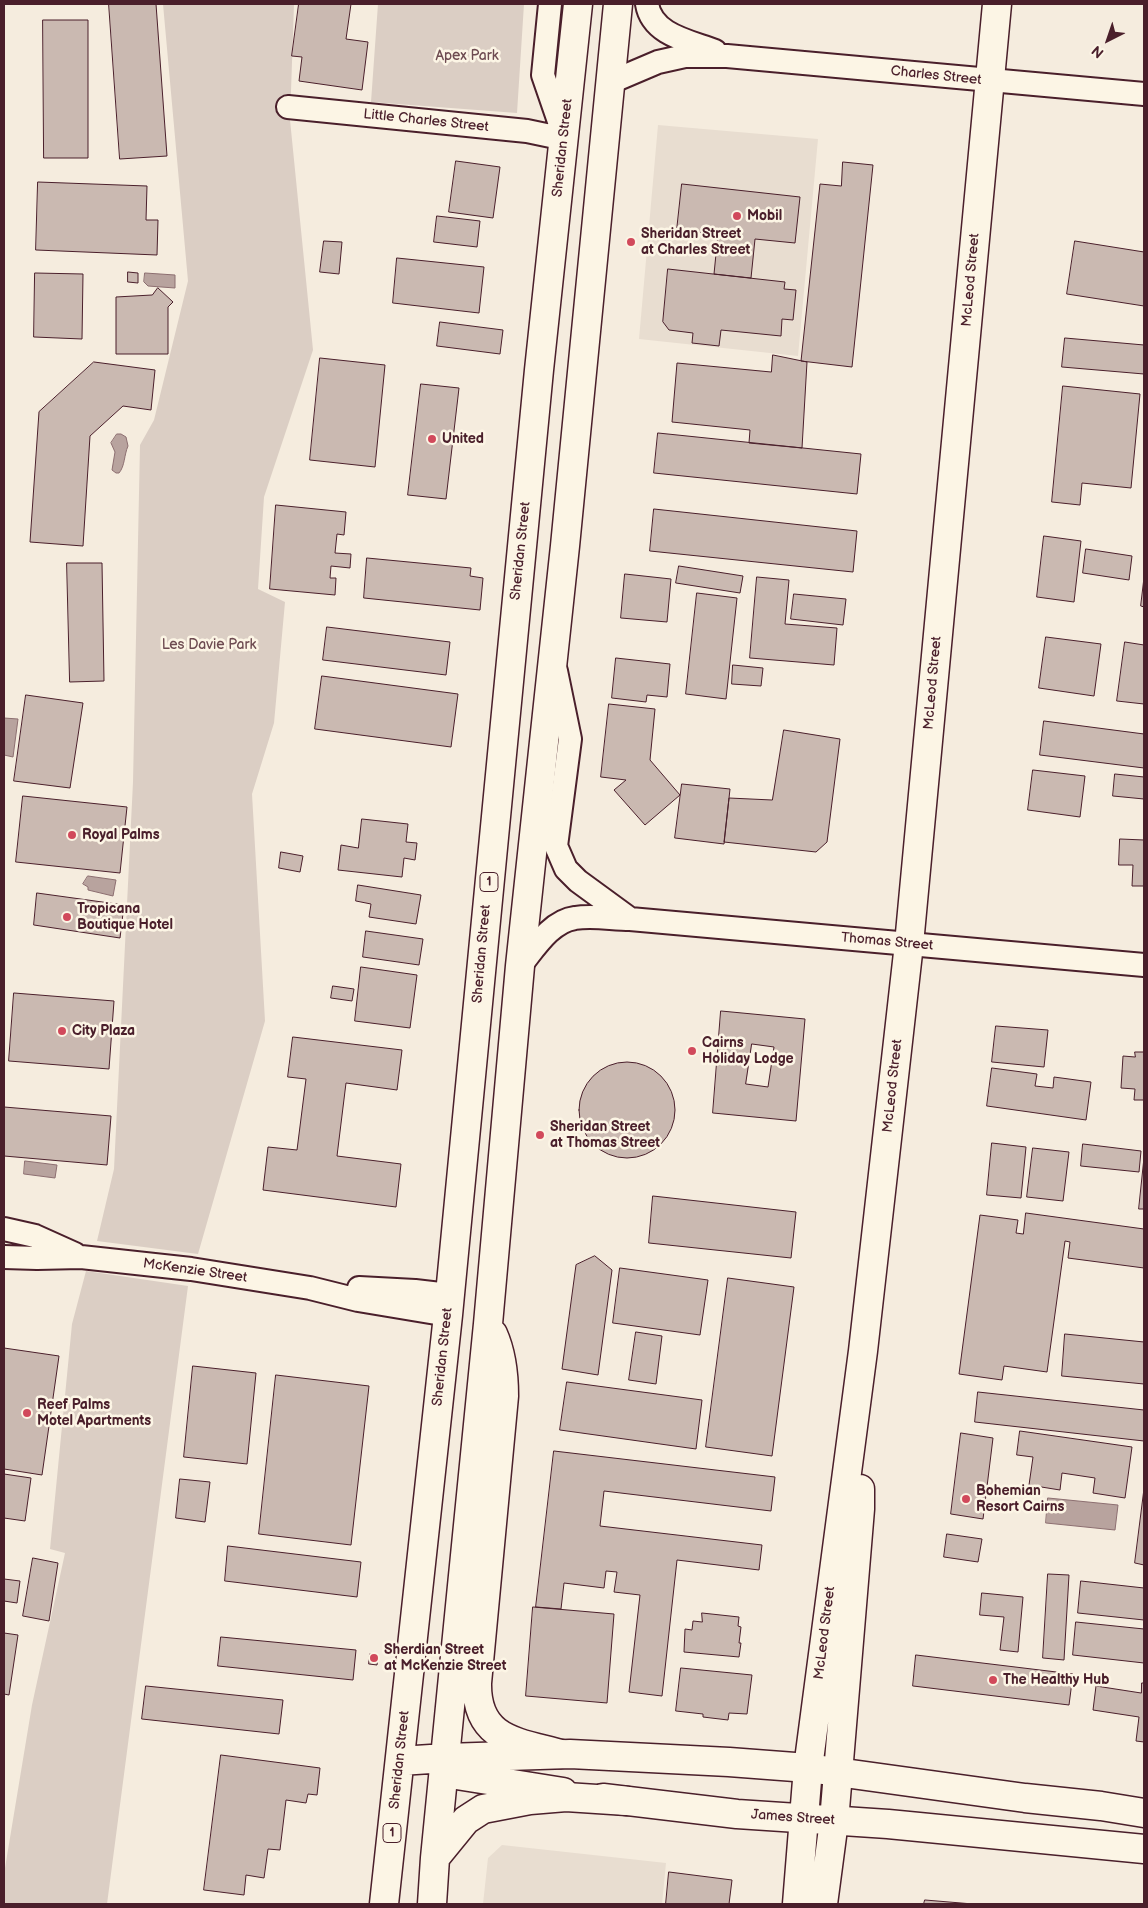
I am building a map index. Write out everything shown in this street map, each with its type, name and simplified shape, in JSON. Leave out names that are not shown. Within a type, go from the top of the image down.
[{"type":"main road","name":"Sheridan Street","points":[[384,1904],[449,1305],[536,400],[578,4]]},
{"type":"main road","points":[[432,1904],[444,1765],[489,1318],[520,966],[618,4]]},
{"type":"main road","name":"McLeod Street","points":[[797,1904],[808,1768],[862,1362],[909,944],[996,4]]},
{"type":"main road","points":[[449,1305],[489,1318]]},
{"type":"main road","points":[[489,1318],[502,1358],[504,1396],[477,1683],[477,1701],[483,1717],[498,1734],[510,1740],[561,1754]]},
{"type":"main road","name":"McLeod Street","points":[[824,1904],[834,1821],[860,1509],[862,1362]]},
{"type":"main road","points":[[400,1761],[444,1765],[561,1754],[729,1762],[808,1768],[1144,1813]]},
{"type":"main road","name":"James Street","points":[[444,1765],[470,1778],[627,1801],[737,1814],[888,1824],[1144,1849]]},
{"type":"main road","points":[[435,1858],[466,1820],[484,1809],[530,1800],[566,1797],[627,1801]]},
{"type":"street","points":[[550,4],[543,75],[565,139]]},
{"type":"street","name":"Charles Street","points":[[647,4],[655,21],[665,32],[727,56]]},
{"type":"street","name":"Charles Street","points":[[611,82],[640,69],[676,58],[685,56],[727,56],[1144,94]]},
{"type":"street","name":"Little Charles Street","points":[[288,107],[527,131],[565,139]]},
{"type":"street","points":[[553,656],[570,739],[556,846],[566,869],[578,881],[630,919]]},
{"type":"street","name":"Thomas Street","points":[[520,966],[558,924],[574,918],[630,919],[1144,965]]},
{"type":"street","name":"McKenzie Street","points":[[4,1229],[35,1236],[81,1256]]},
{"type":"street","name":"McKenzie Street","points":[[4,1257],[81,1256],[310,1288],[358,1300],[449,1305]]},
{"type":"shaded area","points":[[658,125],[818,139],[798,356],[639,339]]},
{"type":"shaded area","points":[[145,273],[175,275],[175,288],[148,286],[144,282]]},
{"type":"shaded area","points":[[117,434],[126,437],[128,446],[119,473],[112,470],[115,452],[111,443]]},
{"type":"shaded area","points":[[4,718],[18,719],[13,757],[4,755]]},
{"type":"shaded area","points":[[88,876],[116,880],[113,896],[88,890],[88,887],[83,884]]},
{"type":"shaded area","points":[[25,1161],[57,1165],[55,1178],[24,1174]]},
{"type":"shaded area","points":[[1048,1498],[1118,1505],[1115,1530],[1046,1523]]},
{"type":"shaded area","points":[[502,1845],[666,1863],[662,1904],[483,1904],[488,1858]]},
{"type":"green space","name":"Les Davie Park","points":[[163,4],[294,4],[290,120],[313,350],[264,497],[258,589],[285,602],[274,723],[252,794],[265,1021],[198,1254],[97,1241],[114,1169],[133,782],[140,445],[154,420],[188,281]]},
{"type":"green space","name":"Apex Park","points":[[378,4],[524,4],[517,113],[371,102]]},
{"type":"green space","points":[[86,1271],[188,1286],[107,1904],[4,1904],[4,1874],[32,1705],[65,1553],[50,1549],[72,1324]]},
{"type":"building","points":[[109,4],[156,4],[167,156],[120,159]]},
{"type":"building","points":[[299,4],[351,4],[346,39],[368,42],[362,90],[299,81],[302,57],[292,56]]},
{"type":"building","points":[[43,20],[88,20],[88,158],[44,158]]},
{"type":"building","points":[[456,161],[500,167],[493,218],[449,212]]},
{"type":"building","points":[[843,162],[873,165],[852,367],[801,361],[820,184],[841,186]]},
{"type":"building","points":[[38,182],[147,186],[146,220],[158,220],[157,255],[36,250]]},
{"type":"building","points":[[682,184],[800,197],[795,243],[755,239],[751,278],[714,274],[718,234],[677,230]]},
{"type":"building","points":[[437,216],[480,221],[477,247],[434,242]]},
{"type":"building","points":[[324,241],[342,242],[339,274],[320,272]]},
{"type":"building","points":[[1075,241],[1144,252],[1144,306],[1067,294]]},
{"type":"building","points":[[397,258],[484,267],[479,313],[393,303]]},
{"type":"building","points":[[668,269],[785,282],[784,289],[796,290],[793,320],[782,319],[781,336],[721,330],[719,346],[692,343],[693,333],[669,330],[663,322]]},
{"type":"building","points":[[128,272],[138,273],[138,283],[128,282]]},
{"type":"building","points":[[35,273],[83,274],[82,339],[34,337]]},
{"type":"building","points":[[158,288],[173,302],[168,307],[168,354],[116,354],[116,297],[152,295]]},
{"type":"building","points":[[440,322],[503,330],[500,354],[437,346]]},
{"type":"building","points":[[1065,338],[1144,345],[1144,374],[1062,367]]},
{"type":"building","points":[[773,355],[807,362],[802,448],[749,443],[750,430],[672,422],[677,363],[771,372]]},
{"type":"building","points":[[320,358],[385,365],[375,467],[310,460]]},
{"type":"building","points":[[94,362],[155,370],[151,410],[123,406],[90,436],[83,546],[30,542],[39,412]]},
{"type":"building","points":[[421,384],[459,388],[446,499],[408,495]]},
{"type":"building","points":[[1063,386],[1140,394],[1131,488],[1082,483],[1080,505],[1052,502]]},
{"type":"building","points":[[658,433],[861,454],[857,494],[654,473]]},
{"type":"building","points":[[276,505],[346,512],[344,535],[337,534],[335,553],[351,554],[350,568],[331,566],[330,578],[336,578],[335,595],[270,589]]},
{"type":"building","points":[[654,509],[857,531],[853,572],[650,551]]},
{"type":"building","points":[[1044,536],[1081,541],[1074,602],[1037,597]]},
{"type":"building","points":[[1086,549],[1132,556],[1129,580],[1083,573]]},
{"type":"building","points":[[367,558],[471,568],[470,576],[483,578],[480,610],[364,598]]},
{"type":"building","points":[[67,563],[102,563],[104,681],[70,682]]},
{"type":"building","points":[[679,566],[743,576],[740,593],[676,583]]},
{"type":"building","points":[[625,574],[671,579],[667,622],[621,618]]},
{"type":"building","points":[[757,577],[789,580],[785,624],[837,628],[834,665],[750,658]]},
{"type":"building","points":[[1144,578],[1144,607],[1141,606]]},
{"type":"building","points":[[697,593],[737,598],[726,699],[686,694]]},
{"type":"building","points":[[794,594],[846,599],[843,625],[791,619]]},
{"type":"building","points":[[327,627],[450,642],[446,675],[323,660]]},
{"type":"building","points":[[1046,637],[1101,644],[1094,696],[1039,688]]},
{"type":"building","points":[[1125,642],[1144,645],[1144,704],[1117,701]]},
{"type":"building","points":[[616,658],[670,664],[667,697],[647,695],[646,702],[612,698]]},
{"type":"building","points":[[733,665],[763,668],[761,686],[732,684]]},
{"type":"building","points":[[322,676],[458,694],[451,747],[315,729]]},
{"type":"building","points":[[26,695],[83,703],[70,788],[14,781]]},
{"type":"building","points":[[609,704],[655,709],[650,760],[680,795],[645,825],[614,790],[626,780],[601,777]]},
{"type":"building","points":[[1044,721],[1144,734],[1144,768],[1040,755]]},
{"type":"building","points":[[784,730],[840,739],[827,842],[816,852],[724,842],[729,798],[772,800]]},
{"type":"building","points":[[1033,770],[1085,776],[1080,817],[1028,810]]},
{"type":"building","points":[[1115,774],[1144,777],[1144,799],[1113,796]]},
{"type":"building","points":[[682,784],[730,789],[724,844],[675,838]]},
{"type":"building","name":"Royal Palms","points":[[23,796],[127,807],[120,873],[16,862]]},
{"type":"building","points":[[362,819],[408,824],[406,842],[417,843],[415,860],[404,858],[402,877],[338,870],[341,845],[358,848]]},
{"type":"building","points":[[1120,839],[1144,840],[1144,886],[1132,886],[1133,865],[1119,865]]},
{"type":"building","points":[[281,852],[303,856],[300,872],[279,868]]},
{"type":"building","points":[[358,885],[421,895],[416,924],[369,917],[371,904],[356,901]]},
{"type":"building","points":[[37,893],[124,905],[120,938],[34,925]]},
{"type":"building","points":[[366,931],[423,939],[419,965],[363,957]]},
{"type":"building","points":[[361,967],[417,975],[410,1028],[355,1021]]},
{"type":"building","points":[[333,986],[354,989],[352,1001],[331,998]]},
{"type":"building","name":"City Plaza","points":[[14,993],[114,1001],[109,1069],[9,1061]]},
{"type":"building","points":[[721,1011],[805,1019],[796,1121],[713,1113]],"holes":[[[752,1044],[774,1047],[768,1087],[746,1084]]]},
{"type":"building","points":[[996,1026],[1048,1030],[1044,1067],[992,1062]]},
{"type":"building","points":[[293,1037],[402,1050],[397,1090],[346,1083],[337,1156],[401,1164],[396,1207],[263,1190],[268,1147],[297,1150],[306,1079],[288,1077]]},
{"type":"building","points":[[1135,1052],[1144,1052],[1144,1100],[1134,1100],[1135,1089],[1121,1088],[1123,1056],[1135,1057]]},
{"type":"building","points":[[627,1062],[645,1065],[661,1076],[672,1092],[675,1110],[672,1128],[661,1144],[645,1155],[627,1158],[609,1155],[593,1144],[582,1128],[579,1110],[582,1092],[593,1076],[609,1065]]},
{"type":"building","points":[[992,1068],[1037,1074],[1035,1086],[1053,1088],[1054,1077],[1091,1082],[1086,1120],[987,1106]]},
{"type":"building","points":[[4,1107],[111,1116],[107,1165],[4,1156]]},
{"type":"building","points":[[992,1143],[1026,1147],[1021,1198],[987,1195]]},
{"type":"building","points":[[1083,1144],[1141,1151],[1139,1172],[1081,1166]]},
{"type":"building","points":[[1033,1148],[1069,1152],[1063,1201],[1027,1197]]},
{"type":"building","points":[[1144,1158],[1144,1209],[1139,1209]]},
{"type":"building","points":[[653,1196],[796,1212],[791,1258],[649,1243]]},
{"type":"building","points":[[1026,1213],[1144,1229],[1144,1268],[1068,1258],[1070,1242],[1065,1241],[1047,1372],[1004,1366],[1002,1380],[959,1374],[980,1215],[1018,1220],[1016,1233],[1023,1234]]},
{"type":"building","points":[[595,1256],[612,1270],[598,1375],[562,1369],[576,1265]]},
{"type":"building","points":[[620,1268],[708,1280],[700,1335],[613,1323]]},
{"type":"building","points":[[728,1278],[794,1287],[772,1456],[706,1447]]},
{"type":"building","points":[[636,1332],[662,1336],[656,1384],[629,1380]]},
{"type":"building","points":[[1065,1334],[1144,1342],[1144,1384],[1062,1376]]},
{"type":"building","name":"Reef Palms Motel Apartments","points":[[4,1348],[59,1356],[42,1475],[4,1469]]},
{"type":"building","points":[[193,1366],[256,1373],[247,1464],[184,1457]]},
{"type":"building","points":[[276,1375],[369,1386],[351,1545],[259,1534]]},
{"type":"building","points":[[567,1382],[702,1400],[696,1449],[560,1430]]},
{"type":"building","points":[[978,1392],[1144,1410],[1144,1441],[975,1422]]},
{"type":"building","points":[[1020,1431],[1132,1447],[1125,1498],[1093,1493],[1095,1478],[1062,1473],[1060,1490],[1029,1485],[1033,1457],[1017,1455]]},
{"type":"building","points":[[961,1433],[993,1438],[983,1519],[951,1514]]},
{"type":"building","points":[[554,1451],[775,1477],[771,1511],[604,1491],[600,1526],[762,1545],[759,1570],[677,1560],[662,1696],[629,1692],[640,1595],[614,1592],[617,1572],[606,1571],[604,1588],[564,1583],[561,1609],[536,1607]]},
{"type":"building","points":[[4,1474],[31,1478],[25,1521],[4,1518]]},
{"type":"building","points":[[180,1479],[210,1482],[205,1522],[176,1518]]},
{"type":"building","points":[[1144,1489],[1144,1565],[1135,1563]]},
{"type":"building","points":[[947,1534],[982,1539],[978,1562],[944,1557]]},
{"type":"building","points":[[228,1546],[361,1562],[357,1597],[225,1581]]},
{"type":"building","points":[[33,1558],[58,1563],[49,1621],[23,1616]]},
{"type":"building","points":[[1048,1574],[1069,1575],[1064,1660],[1043,1658]]},
{"type":"building","points":[[4,1579],[20,1581],[17,1603],[4,1601]]},
{"type":"building","points":[[1081,1581],[1144,1588],[1144,1620],[1078,1613]]},
{"type":"building","points":[[982,1593],[1023,1597],[1018,1652],[1000,1650],[1004,1617],[980,1615]]},
{"type":"building","points":[[533,1607],[614,1614],[607,1703],[526,1696]]},
{"type":"building","points":[[702,1613],[739,1617],[738,1626],[741,1627],[739,1643],[741,1643],[739,1657],[684,1652],[685,1629],[692,1630],[693,1621],[702,1622]]},
{"type":"building","points":[[1076,1622],[1144,1629],[1144,1663],[1073,1655]]},
{"type":"building","points":[[4,1633],[18,1635],[9,1695],[4,1694]]},
{"type":"building","points":[[221,1637],[356,1650],[353,1680],[218,1666]]},
{"type":"building","points":[[370,1654],[378,1655],[377,1665],[369,1664]]},
{"type":"building","name":"The Healthy Hub","points":[[916,1655],[1073,1674],[1069,1705],[913,1686]]},
{"type":"building","points":[[681,1668],[752,1675],[747,1714],[729,1713],[728,1720],[703,1717],[703,1714],[676,1711]]},
{"type":"building","points":[[1142,1683],[1144,1683],[1144,1742],[1136,1741],[1139,1717],[1093,1710],[1096,1686],[1141,1693]]},
{"type":"building","points":[[146,1686],[283,1700],[279,1734],[142,1719]]},
{"type":"building","points":[[221,1755],[320,1768],[317,1795],[308,1794],[306,1803],[286,1800],[280,1850],[268,1849],[264,1878],[246,1875],[244,1895],[204,1890]]},
{"type":"building","points":[[669,1872],[732,1880],[729,1904],[666,1904]]},
{"type":"building","points":[[925,1900],[973,1904],[924,1904]]},
{"type":"place","name":"Mobil","points":[[737,216]]},
{"type":"place","name":"Sheridan Street at Charles Street","points":[[631,242]]},
{"type":"place","name":"United","points":[[432,439]]},
{"type":"place","name":"Royal Palms","points":[[72,835]]},
{"type":"place","name":"Tropicana Boutique Hotel","points":[[67,917]]},
{"type":"place","name":"City Plaza","points":[[62,1031]]},
{"type":"place","name":"Cairns Holiday Lodge","points":[[692,1051]]},
{"type":"place","name":"Sheridan Street at Thomas Street","points":[[540,1135]]},
{"type":"place","name":"Reef Palms Motel Apartments","points":[[27,1413]]},
{"type":"place","name":"Bohemian Resort Cairns","points":[[966,1499]]},
{"type":"place","name":"Sherdian Street at McKenzie Street","points":[[374,1658]]},
{"type":"place","name":"The Healthy Hub","points":[[993,1680]]}]
